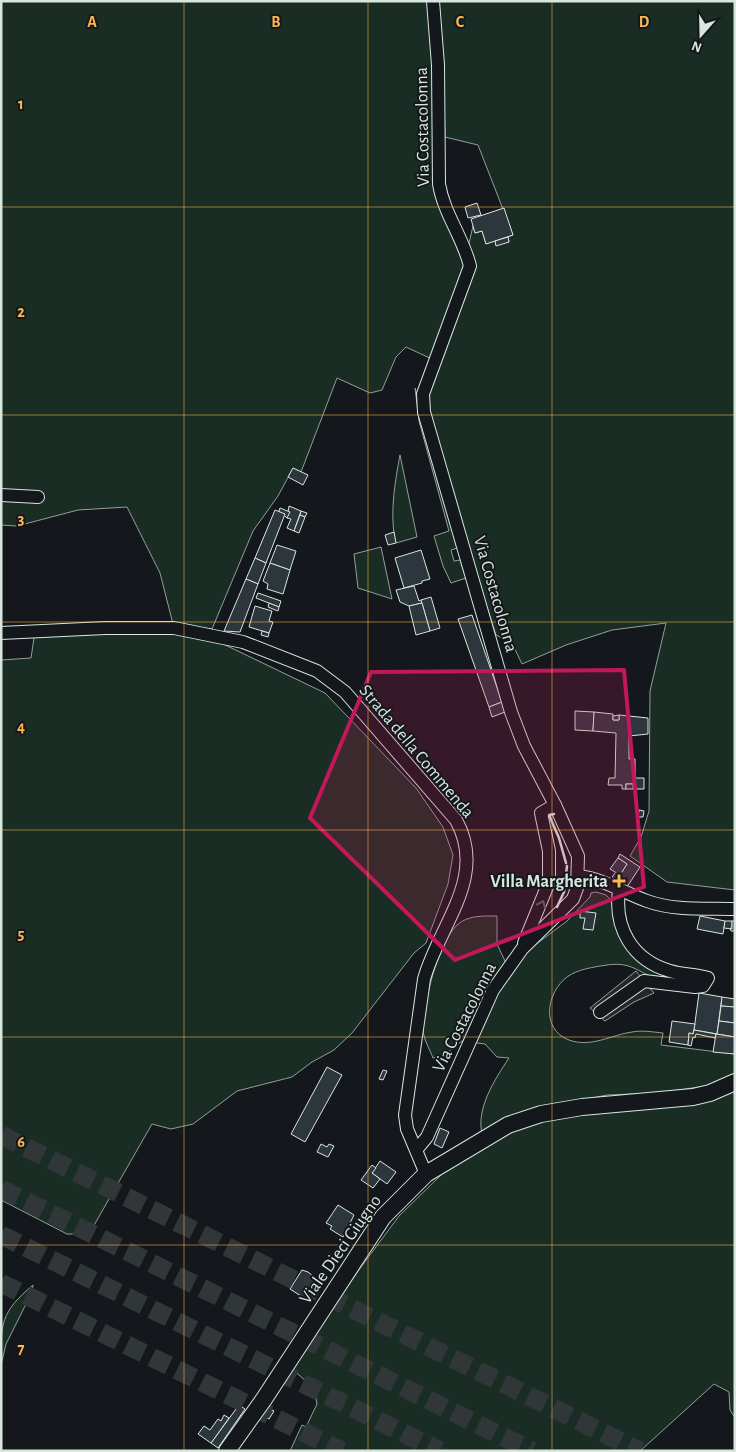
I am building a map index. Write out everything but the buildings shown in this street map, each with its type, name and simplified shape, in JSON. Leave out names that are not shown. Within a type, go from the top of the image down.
[{"type":"main road","name":"Viale Dieci Giugno","points":[[226,1451],[264,1399],[383,1216],[426,1174],[508,1125],[541,1114],[582,1107],[693,1097],[710,1093],[735,1082]]},
{"type":"street","name":"Via Costacolonna","points":[[417,1149],[427,1138],[493,990],[522,949],[573,899],[580,876],[578,856],[524,746],[511,712],[424,412],[423,394],[470,266],[467,252],[442,201],[439,184],[438,65],[433,1]]},
{"type":"street","points":[[1,495],[38,497]]},
{"type":"street","name":"Strada della Commenda","points":[[1,633],[106,628],[174,628],[242,642],[316,671],[345,692],[456,820],[464,833],[468,850],[466,880],[429,961],[424,979],[405,1115],[407,1129],[426,1174]]},
{"type":"street","points":[[522,949],[549,882],[548,851],[541,813],[555,806]]},
{"type":"street","points":[[580,876],[594,878],[619,891],[647,901],[670,906],[735,909]]},
{"type":"street","points":[[600,1012],[644,981],[695,988],[703,986],[708,978],[670,972],[652,964],[634,950],[622,932],[618,902],[619,891]]},
{"type":"highlighted area","points":[[624,670],[644,887],[455,960],[310,818],[371,672]]},
{"type":"green space","points":[[1,1],[430,1],[438,199],[442,215],[467,252],[473,226],[475,233],[482,231],[486,244],[495,241],[496,245],[509,242],[508,237],[513,235],[478,145],[445,137],[442,37],[438,1],[735,1],[735,890],[667,882],[630,856],[641,837],[649,811],[650,691],[666,623],[612,630],[566,645],[522,664],[512,643],[496,635],[424,412],[434,360],[406,347],[396,357],[382,390],[370,393],[337,378],[301,472],[293,468],[278,496],[253,531],[212,629],[173,624],[160,573],[127,507],[78,510],[17,526],[1,525]]},
{"type":"green space","points":[[415,388],[457,548],[451,550],[454,561],[460,560],[466,578],[451,583],[443,566],[434,536],[449,531],[419,421]]},
{"type":"green space","points":[[400,455],[417,537],[396,543],[393,510]]},
{"type":"green space","points":[[381,547],[392,599],[358,588],[354,554]]},
{"type":"green space","points":[[174,628],[219,642],[325,693],[416,788],[443,827],[453,855],[448,884],[426,943],[414,953],[352,1033],[334,1050],[312,1062],[292,1077],[237,1091],[193,1124],[171,1129],[152,1124],[89,1234],[67,1234],[1,1200],[1,660],[31,658],[35,631]]},
{"type":"green space","points":[[596,892],[606,895],[613,902],[647,967],[662,974],[699,979],[661,979],[624,965],[616,964],[581,970],[567,977],[555,992],[550,1010],[550,1019],[554,1028],[560,1035],[569,1040],[585,1043],[636,1031],[663,1033],[661,1045],[735,1054],[735,1073],[706,1086],[657,1093],[607,1095],[541,1108],[482,1134],[481,1124],[484,1104],[493,1084],[509,1058],[497,1057],[485,1044],[462,1041],[443,1056],[433,1058],[425,1040],[423,1029],[429,990],[443,946],[457,925],[466,919],[497,916],[497,944],[505,961],[527,951],[567,921],[590,897],[591,893]]},
{"type":"green space","points":[[735,1088],[735,1418],[730,1410],[729,1392],[714,1384],[640,1451],[290,1451],[302,1425],[306,1427],[317,1404],[314,1388],[292,1369],[358,1271],[399,1216],[443,1173],[519,1125],[608,1109],[690,1105],[712,1100]]},
{"type":"green space","points":[[33,1285],[32,1292],[6,1344],[1,1365],[2,1329],[8,1312],[14,1303]]},
{"type":"shaded area","points":[[636,971],[654,993],[634,1002],[605,1021],[590,1008]]},
{"type":"tunnel","points":[[1,1135],[640,1451]]},
{"type":"tunnel","points":[[1,1189],[532,1451]]},
{"type":"tunnel","points":[[1,1235],[440,1451]]},
{"type":"tunnel","points":[[1,1283],[342,1451]]},
{"type":"wall","points":[[554,814],[549,815],[559,838],[566,863]]},
{"type":"wall","points":[[557,907],[564,892],[567,866]]},
{"type":"place","name":"Villa Margherita","points":[[619,881]]}]
